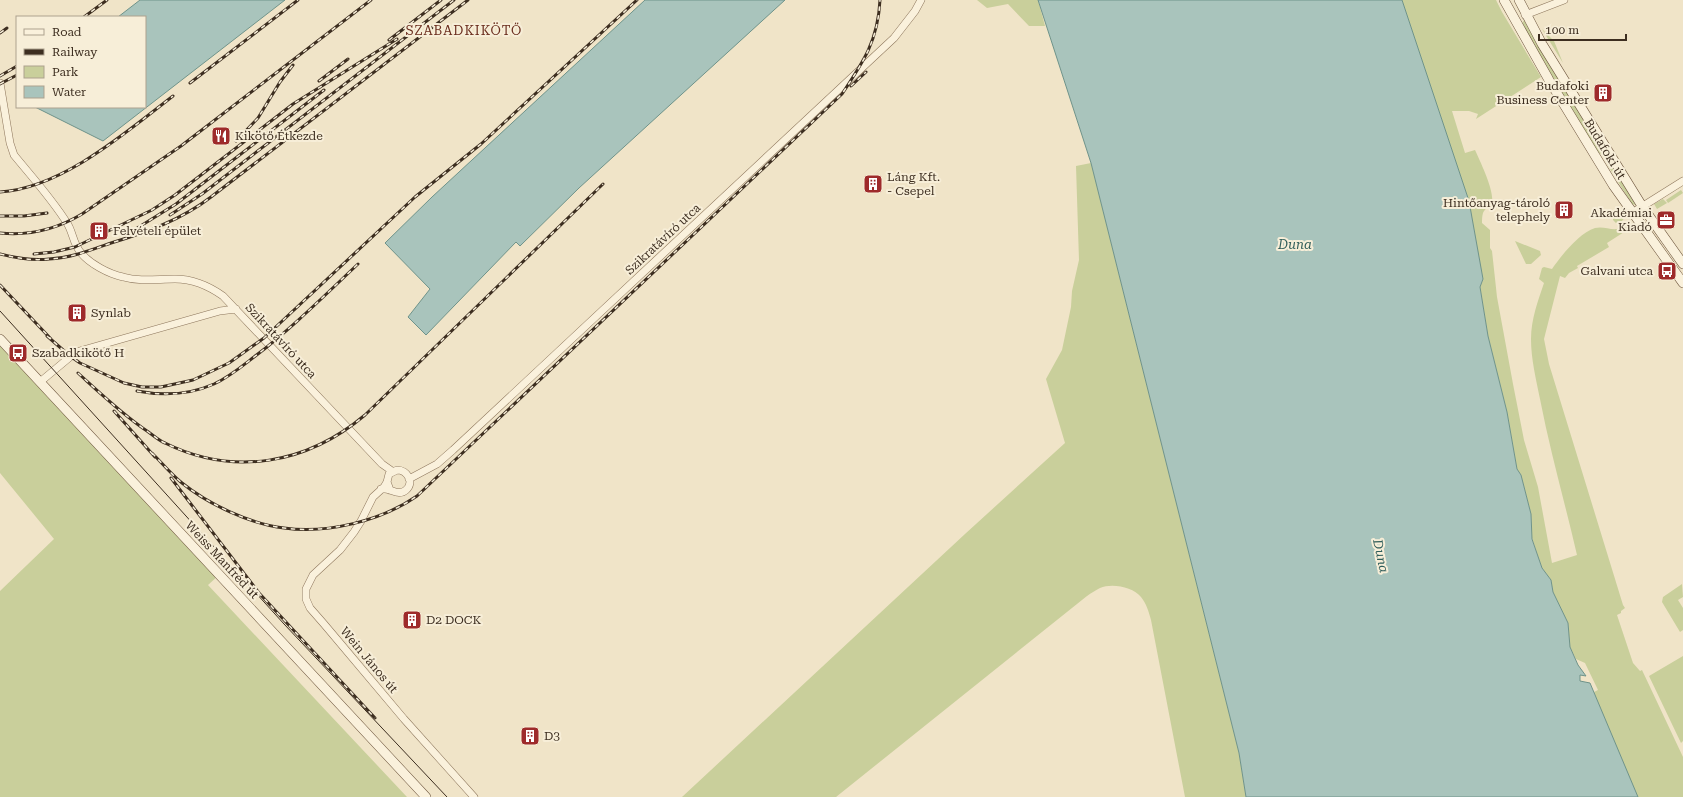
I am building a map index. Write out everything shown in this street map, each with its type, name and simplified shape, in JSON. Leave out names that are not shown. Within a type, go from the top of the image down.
[{"type":"main road","name":"Budafoki út","points":[[1504,0],[1600,163],[1632,213],[1683,283]]},
{"type":"main road","name":"Budafoki út","points":[[1519,0],[1525,15],[1553,62],[1642,206],[1683,264]]},
{"type":"main road","points":[[1514,19],[1525,15]]},
{"type":"main road","points":[[1600,163],[1612,156]]},
{"type":"main road","points":[[1659,251],[1668,244]]},
{"type":"main road","name":"Weiss Manfréd út","points":[[0,339],[426,797]]},
{"type":"street","name":"Szikratávíró utca","points":[[408,476],[420,473],[437,464],[453,450],[894,38],[915,11],[921,0]]},
{"type":"street","points":[[1525,15],[1564,0]]},
{"type":"street","points":[[0,83],[10,143],[14,155],[66,220],[82,255],[105,270],[123,277],[142,280],[180,279],[197,283],[223,296],[236,309]]},
{"type":"street","points":[[1632,213],[1683,180]]},
{"type":"street","name":"Szikratávíró utca","points":[[40,382],[76,352],[220,311],[236,309],[382,464],[389,476]]},
{"type":"street","points":[[381,489],[398,493],[404,491],[409,486],[408,476],[401,470],[389,476],[390,490]]},
{"type":"street","name":"Wein János út","points":[[389,476],[381,489],[373,497],[361,522],[354,532],[340,550],[313,575],[306,589],[306,599],[310,608],[404,720],[474,797]]},
{"type":"green space","points":[[977,0],[1038,0],[1045,26],[1029,26],[1008,4],[987,8]]},
{"type":"green space","points":[[1402,0],[1496,0],[1541,77],[1476,119],[1478,114],[1469,111],[1452,111],[1465,153],[1475,150],[1491,190],[1492,201],[1483,213],[1482,223],[1490,230],[1490,248],[1492,251],[1497,297],[1513,384],[1524,440],[1538,487],[1552,563],[1577,555],[1548,438],[1533,362],[1531,346],[1532,324],[1544,283],[1539,279],[1542,268],[1552,269],[1571,246],[1589,231],[1595,228],[1617,229],[1635,225],[1607,243],[1609,247],[1577,266],[1578,268],[1569,273],[1565,278],[1560,276],[1544,339],[1549,364],[1625,608],[1617,615],[1633,663],[1640,671],[1642,670],[1683,757],[1683,797],[1637,797],[1595,697],[1594,692],[1598,690],[1585,663],[1576,659],[1570,647],[1568,623],[1553,592],[1551,580],[1542,568],[1532,538],[1531,514],[1521,475],[1517,469],[1507,412],[1488,336],[1480,287],[1483,279]]},
{"type":"green space","points":[[1524,20],[1604,152],[1603,154],[1598,153],[1523,29],[1522,24]]},
{"type":"green space","points":[[1542,29],[1554,41],[1563,63]]},
{"type":"green space","points":[[1091,163],[1239,753],[1246,797],[1185,797],[1151,620],[1146,605],[1143,599],[1128,588],[1110,586],[1100,588],[1087,596],[836,797],[682,797],[1065,443],[1046,379],[1062,350],[1079,260],[1076,166]]},
{"type":"green space","points":[[1608,163],[1613,166],[1636,205],[1632,204],[1607,164]]},
{"type":"green space","points":[[1681,190],[1683,193],[1668,203],[1666,200]]},
{"type":"green space","points":[[1663,199],[1667,203],[1657,209],[1654,204]]},
{"type":"green space","points":[[1621,210],[1625,217],[1622,221],[1616,223],[1613,220],[1613,216]]},
{"type":"green space","points":[[1515,241],[1540,251],[1541,255],[1531,264],[1526,264]]},
{"type":"green space","points":[[0,339],[219,575],[208,585],[407,797],[0,797],[0,591],[54,539],[0,473]]},
{"type":"green space","points":[[1682,584],[1683,597],[1678,600],[1683,608],[1683,630],[1680,632],[1662,602],[1663,597]]},
{"type":"green space","points":[[1683,656],[1683,741],[1681,743],[1649,676]]},
{"type":"water","points":[[140,0],[285,0],[146,108],[146,16],[119,16]]},
{"type":"water","points":[[645,0],[785,0],[579,188],[520,246],[516,242],[426,335],[408,317],[430,289],[385,243],[432,197]]},
{"type":"water","name":"Duna","points":[[1038,0],[1402,0],[1469,201],[1483,279],[1480,287],[1488,336],[1507,412],[1517,469],[1521,475],[1531,514],[1532,539],[1542,568],[1551,580],[1553,592],[1568,623],[1570,647],[1578,665],[1586,676],[1580,675],[1580,681],[1590,683],[1638,797],[1246,797],[1239,753],[1091,163]]},
{"type":"water","points":[[37,108],[146,108],[103,141]]},
{"type":"tram line","points":[[0,311],[284,624],[447,797]]},
{"type":"railway","points":[[85,16],[107,0]]},
{"type":"railway","points":[[190,83],[298,0]]},
{"type":"railway","points":[[0,233],[11,234],[42,230],[63,224],[82,214],[181,146],[371,0]]},
{"type":"railway","points":[[389,40],[441,0]]},
{"type":"railway","points":[[170,215],[202,194],[454,0]]},
{"type":"railway","points":[[0,254],[36,260],[73,255],[151,230],[176,219],[211,197],[468,0]]},
{"type":"railway","points":[[47,336],[80,363],[124,383],[142,387],[161,387],[193,380],[229,363],[264,338],[415,197],[481,144],[637,0]]},
{"type":"railway","points":[[152,453],[178,480],[192,491],[230,512],[271,526],[301,529],[335,527],[370,519],[403,505],[417,496],[842,94],[857,71],[873,39],[879,14],[880,0]]},
{"type":"railway","points":[[0,33],[7,28]]},
{"type":"railway","points":[[34,254],[54,252],[75,247],[152,210],[175,195],[293,104],[397,39]]},
{"type":"railway","points":[[319,81],[348,59]]},
{"type":"railway","points":[[236,141],[258,118],[280,82],[293,65]]},
{"type":"railway","points":[[0,76],[16,67]]},
{"type":"railway","points":[[851,86],[866,72]]},
{"type":"railway","points":[[0,84],[16,76]]},
{"type":"railway","points":[[126,235],[176,204],[324,90]]},
{"type":"railway","points":[[0,192],[23,188],[46,181],[69,170],[114,142],[173,96]]},
{"type":"railway","points":[[78,373],[103,396],[158,439],[191,454],[217,460],[243,462],[269,460],[294,454],[319,445],[343,432],[365,415],[603,184]]},
{"type":"railway","points":[[0,216],[24,216],[47,213]]},
{"type":"railway","points":[[137,391],[156,394],[176,394],[205,388],[225,378],[235,372],[281,335],[358,264]]},
{"type":"railway","points":[[0,285],[51,339]]},
{"type":"railway","points":[[114,411],[155,457]]},
{"type":"railway","points":[[171,478],[259,593],[375,718]]},
{"type":"place","name":"Budafoki Business Center","points":[[1603,93]]},
{"type":"place","name":"Kikötő Étkezde","points":[[221,136]]},
{"type":"place","name":"Láng Kft. - Csepel","points":[[873,184]]},
{"type":"place","name":"Hintőanyag-tároló telephely","points":[[1564,210]]},
{"type":"place","name":"Akadémiai Kiadó","points":[[1666,220]]},
{"type":"place","name":"Felvételi épület","points":[[99,231]]},
{"type":"place","name":"Galvani utca","points":[[1667,271]]},
{"type":"place","name":"Synlab","points":[[77,313]]},
{"type":"place","name":"Szabadkikötő H","points":[[18,353]]},
{"type":"place","name":"D2 DOCK","points":[[412,620]]},
{"type":"place","name":"D3","points":[[530,736]]},
{"type":"district","name":"SZABADKIKÖTŐ","points":[[464,30]]}]
